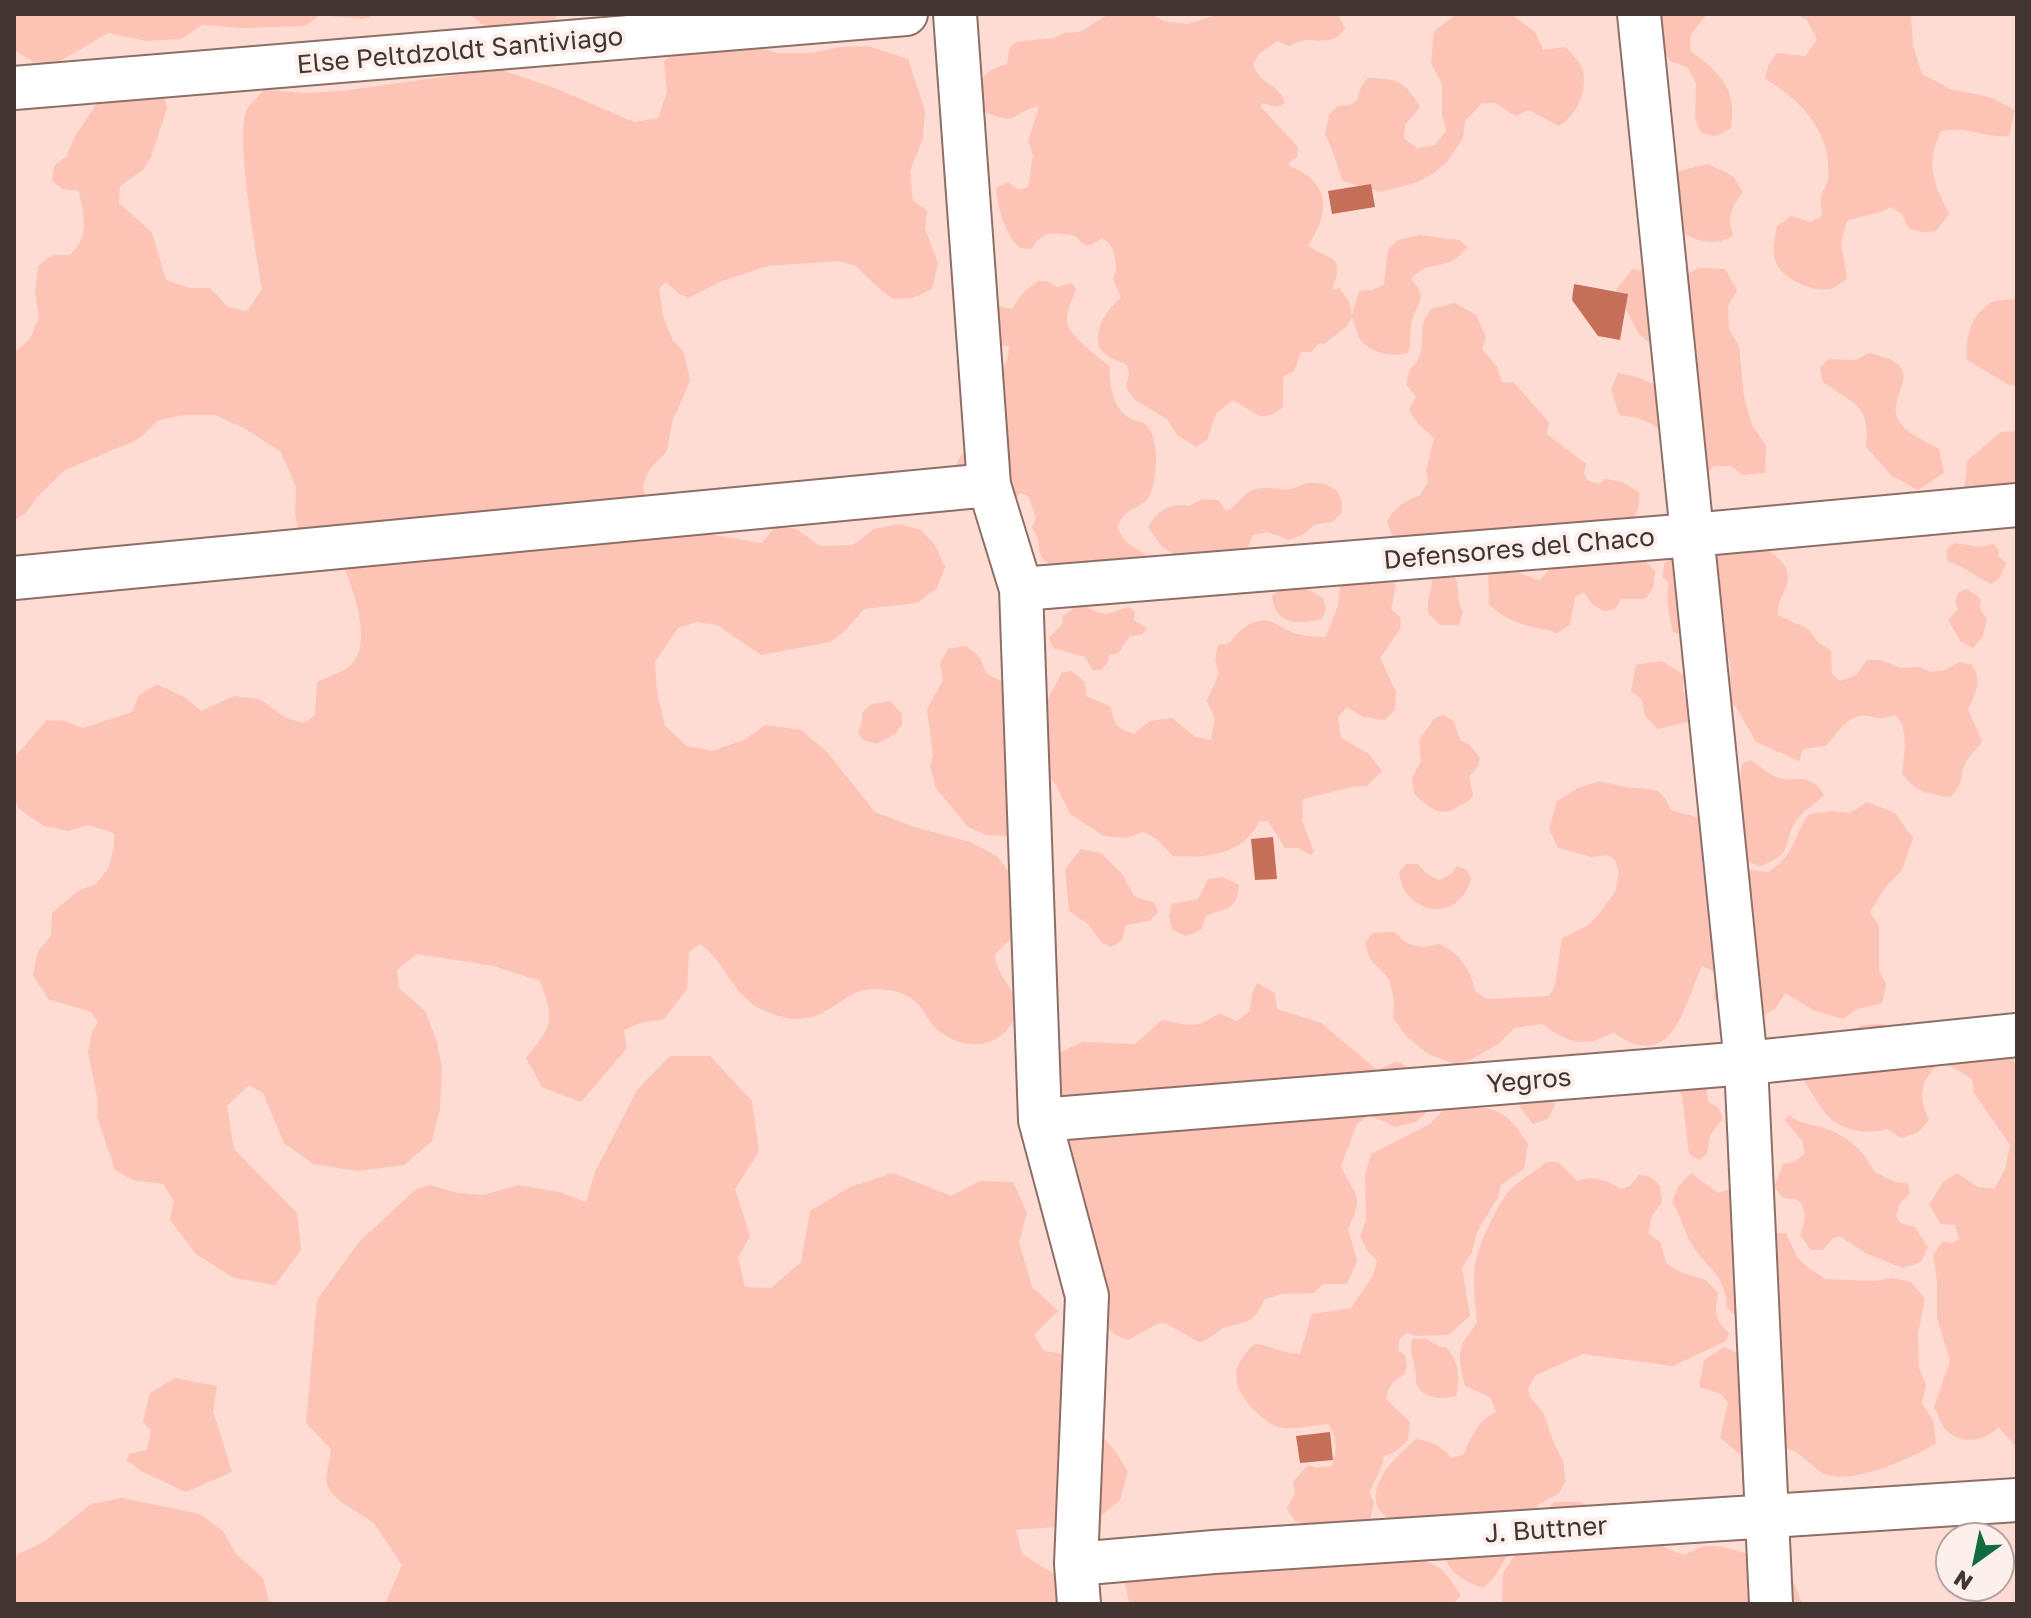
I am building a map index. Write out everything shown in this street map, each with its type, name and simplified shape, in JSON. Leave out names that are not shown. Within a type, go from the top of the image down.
[{"type":"street","name":"Else Peltdzoldt Santiviago","points":[[14,88],[906,14]]},
{"type":"street","points":[[955,14],[989,485],[1021,589],[1040,1120],[1087,1296],[1077,1584]]},
{"type":"street","points":[[1639,14],[1746,1063],[1771,1604]]},
{"type":"street","points":[[14,578],[989,485]]},
{"type":"street","name":"Defensores del Chaco","points":[[1021,589],[1692,535],[2017,505]]},
{"type":"street","name":"Yegros","points":[[1040,1120],[1746,1063],[2017,1035]]},
{"type":"street","name":"J. Buttner","points":[[1077,1584],[1214,1552],[2017,1500]]},
{"type":"shaded area","points":[[14,14],[377,14],[364,19],[320,15],[305,26],[243,28],[202,25],[181,39],[147,41],[108,33],[55,64],[34,62],[14,50]]},
{"type":"shaded area","points":[[469,14],[559,14],[549,29],[506,34]]},
{"type":"shaded area","points":[[1109,14],[1151,14],[1164,21],[1187,24],[1220,14],[1338,14],[1345,29],[1337,37],[1289,46],[1277,41],[1259,54],[1253,65],[1285,103],[1277,107],[1262,103],[1260,106],[1298,147],[1297,157],[1289,163],[1291,167],[1304,173],[1320,190],[1323,211],[1308,245],[1336,263],[1333,287],[1335,290],[1339,288],[1349,301],[1352,314],[1359,291],[1384,285],[1388,249],[1398,240],[1419,235],[1459,240],[1467,247],[1452,261],[1425,268],[1411,279],[1421,298],[1412,319],[1408,353],[1384,354],[1367,346],[1359,337],[1352,317],[1347,326],[1324,344],[1319,343],[1311,352],[1301,352],[1294,371],[1283,377],[1283,407],[1262,416],[1232,400],[1216,414],[1207,440],[1196,447],[1177,435],[1167,419],[1135,400],[1126,388],[1129,376],[1127,365],[1104,353],[1098,339],[1101,323],[1121,298],[1113,277],[1116,267],[1111,247],[1101,238],[1088,245],[1076,236],[1055,233],[1045,235],[1031,249],[1020,248],[1003,221],[996,188],[1007,182],[1019,190],[1028,187],[1033,156],[1028,141],[1038,106],[1010,119],[1004,118],[985,112],[976,91],[987,73],[1007,64],[1009,49],[1016,42],[1080,32]]},
{"type":"shaded area","points":[[1457,14],[1511,14],[1535,32],[1543,50],[1565,47],[1582,68],[1584,76],[1576,109],[1558,126],[1529,110],[1516,116],[1495,103],[1482,103],[1465,121],[1463,138],[1447,162],[1434,173],[1415,183],[1380,192],[1343,181],[1325,134],[1329,115],[1337,106],[1350,105],[1357,100],[1367,78],[1393,80],[1405,86],[1415,98],[1420,107],[1405,125],[1404,138],[1417,148],[1435,145],[1446,131],[1442,115],[1442,84],[1431,63],[1434,31]]},
{"type":"shaded area","points":[[1656,14],[1707,14],[1691,34],[1690,50],[1718,74],[1729,92],[1731,128],[1716,136],[1701,133],[1695,119],[1696,82],[1687,67],[1670,61],[1657,39]]},
{"type":"shaded area","points":[[1796,14],[1911,14],[1913,46],[1922,74],[1950,89],[1989,97],[2015,110],[2009,136],[1941,131],[1932,164],[1949,214],[1936,231],[1923,232],[1909,229],[1902,214],[1891,207],[1847,221],[1841,242],[1847,279],[1824,290],[1808,287],[1785,274],[1776,263],[1774,254],[1777,226],[1791,216],[1810,222],[1822,216],[1821,197],[1828,180],[1825,148],[1812,120],[1791,97],[1765,79],[1769,64],[1777,53],[1805,56],[1817,40],[1807,20]]},
{"type":"shaded area","points":[[745,43],[777,53],[810,53],[868,46],[908,59],[925,110],[923,138],[910,171],[913,201],[927,210],[925,229],[938,263],[932,289],[913,298],[894,299],[856,266],[839,261],[768,266],[719,282],[689,298],[679,294],[666,282],[659,288],[663,316],[672,339],[684,353],[690,381],[672,422],[667,451],[649,470],[643,485],[647,508],[707,534],[762,543],[776,525],[796,529],[820,546],[853,545],[874,529],[899,524],[921,530],[935,545],[945,567],[937,588],[917,603],[864,609],[843,633],[830,642],[761,655],[717,625],[697,622],[678,628],[655,662],[657,692],[665,726],[687,746],[712,751],[746,739],[765,725],[801,730],[827,752],[875,812],[914,827],[970,842],[998,857],[1015,880],[1023,914],[1011,939],[995,954],[996,964],[1015,1000],[1017,1009],[1014,1020],[1006,1031],[991,1041],[964,1043],[939,1031],[909,997],[873,989],[850,995],[815,1016],[786,1018],[746,999],[700,944],[689,952],[687,989],[664,1019],[640,1023],[624,1030],[627,1048],[581,1102],[542,1087],[526,1058],[542,1038],[549,1022],[548,1005],[540,981],[494,966],[417,954],[397,970],[399,988],[425,1011],[437,1042],[442,1069],[440,1108],[432,1141],[404,1165],[357,1171],[313,1164],[284,1143],[263,1093],[249,1085],[227,1106],[234,1149],[297,1213],[301,1250],[275,1285],[234,1278],[196,1254],[170,1220],[174,1201],[163,1184],[133,1180],[115,1170],[97,1117],[98,1101],[88,1053],[92,1032],[98,1022],[91,1012],[48,999],[33,975],[38,951],[51,936],[52,913],[78,891],[96,884],[108,869],[114,833],[88,825],[69,831],[44,826],[19,809],[14,798],[14,758],[47,720],[65,721],[83,728],[132,712],[139,695],[157,684],[186,698],[201,711],[234,696],[259,699],[286,718],[304,723],[315,715],[317,682],[346,669],[355,659],[360,647],[359,617],[342,560],[300,538],[295,512],[296,487],[281,452],[244,428],[215,415],[184,415],[159,420],[137,440],[65,470],[37,497],[26,513],[14,520],[14,353],[30,339],[39,318],[35,291],[38,266],[52,255],[70,255],[81,241],[84,225],[79,191],[62,189],[52,181],[54,166],[66,157],[74,138],[97,103],[162,86],[167,108],[151,157],[143,170],[120,186],[119,203],[152,233],[166,280],[190,288],[210,288],[228,307],[247,311],[262,289],[248,196],[244,122],[247,109],[264,90],[305,93],[342,91],[499,69],[557,89],[634,122],[658,118],[667,92],[664,62],[679,44]]},
{"type":"shaded area","points":[[1708,164],[1733,176],[1743,192],[1731,212],[1733,236],[1717,242],[1703,241],[1673,231],[1667,169],[1679,171]]},
{"type":"shaded area","points":[[1371,184],[1375,207],[1332,214],[1328,191]]},
{"type":"shaded area","points":[[1699,268],[1725,269],[1737,290],[1728,306],[1729,329],[1739,346],[1744,397],[1752,425],[1766,446],[1765,473],[1742,475],[1731,466],[1714,466],[1699,480],[1658,428],[1619,415],[1611,389],[1618,373],[1665,389],[1654,347],[1638,333],[1616,290],[1633,269],[1681,278]]},
{"type":"shaded area","points":[[1038,281],[1046,281],[1057,287],[1072,283],[1076,289],[1068,312],[1068,326],[1077,339],[1110,367],[1111,388],[1119,408],[1129,418],[1144,424],[1154,439],[1155,477],[1151,492],[1144,502],[1125,515],[1117,527],[1125,540],[1149,560],[1062,567],[1052,565],[1045,561],[1040,552],[1032,528],[1036,517],[1028,496],[1020,493],[993,525],[971,508],[956,486],[958,462],[966,451],[1008,357],[1009,346],[997,345],[997,306],[1012,309],[1022,294]]},
{"type":"shaded area","points":[[1574,284],[1628,294],[1620,340],[1598,336],[1572,300]]},
{"type":"shaded area","points":[[2017,299],[2017,386],[2009,385],[1967,360],[1967,352],[1970,328],[1978,314],[1994,302]]},
{"type":"shaded area","points":[[1455,303],[1476,315],[1486,337],[1482,349],[1497,367],[1502,382],[1514,383],[1549,422],[1547,434],[1586,464],[1584,473],[1587,480],[1599,484],[1606,479],[1622,482],[1639,492],[1638,510],[1631,521],[1619,526],[1555,526],[1541,530],[1428,535],[1394,541],[1387,521],[1401,505],[1419,496],[1428,482],[1426,471],[1434,438],[1418,424],[1409,410],[1416,397],[1407,385],[1409,373],[1420,355],[1423,327],[1431,309]]},
{"type":"shaded area","points":[[1869,353],[1899,365],[1903,381],[1897,399],[1898,419],[1910,433],[1939,449],[1944,473],[1918,490],[1892,476],[1866,447],[1866,422],[1858,406],[1822,381],[1820,367],[1829,359],[1856,360]]},
{"type":"shaded area","points":[[2017,431],[2017,523],[1964,495],[1967,461],[2001,432]]},
{"type":"shaded area","points":[[1306,483],[1333,488],[1340,497],[1342,512],[1332,522],[1315,524],[1304,534],[1289,540],[1268,532],[1253,535],[1246,552],[1208,558],[1195,553],[1178,556],[1162,547],[1148,527],[1160,512],[1170,507],[1189,506],[1202,499],[1218,500],[1226,511],[1256,489],[1285,490]]},
{"type":"shaded area","points":[[1955,543],[1980,547],[1994,544],[1999,550],[1998,556],[2006,563],[2000,577],[1992,584],[1948,562],[1946,550]]},
{"type":"shaded area","points":[[1757,544],[1780,560],[1787,570],[1787,584],[1778,615],[1808,629],[1818,642],[1831,651],[1832,674],[1840,681],[1856,675],[1867,660],[1881,660],[1900,668],[1920,667],[1931,672],[1945,670],[1959,662],[1972,665],[1977,682],[1968,710],[1982,741],[1967,759],[1960,783],[1950,797],[1917,788],[1902,773],[1904,734],[1895,715],[1854,718],[1826,746],[1803,749],[1799,761],[1756,742],[1736,707],[1728,700],[1730,665],[1720,645],[1711,637],[1692,638],[1673,632],[1667,601],[1669,583],[1663,577],[1664,564],[1673,552]]},
{"type":"shaded area","points":[[1643,559],[1655,571],[1653,588],[1645,599],[1621,599],[1615,609],[1604,611],[1592,604],[1584,592],[1575,597],[1570,625],[1557,633],[1515,621],[1489,605],[1488,567],[1509,568],[1540,580],[1556,562]]},
{"type":"shaded area","points":[[1447,570],[1457,583],[1463,612],[1459,625],[1440,625],[1428,613],[1433,578]]},
{"type":"shaded area","points":[[1379,571],[1396,585],[1391,609],[1400,617],[1401,628],[1380,658],[1396,692],[1395,710],[1385,720],[1363,717],[1347,707],[1338,717],[1341,738],[1369,754],[1382,771],[1367,786],[1303,799],[1302,820],[1314,852],[1310,855],[1298,848],[1285,848],[1268,821],[1259,821],[1253,832],[1234,848],[1211,855],[1173,856],[1157,839],[1143,832],[1126,838],[1104,836],[1070,814],[1055,783],[1044,773],[1022,824],[1008,836],[986,835],[968,827],[936,788],[930,767],[933,755],[927,709],[943,680],[940,663],[948,649],[967,646],[981,659],[986,673],[1045,705],[1062,672],[1072,671],[1085,683],[1086,696],[1111,707],[1115,722],[1124,730],[1134,734],[1150,721],[1172,718],[1195,737],[1211,740],[1215,719],[1207,701],[1219,673],[1215,659],[1218,645],[1230,643],[1243,629],[1260,621],[1272,622],[1298,634],[1326,637],[1338,606],[1340,584]]},
{"type":"shaded area","points":[[1302,586],[1323,598],[1326,610],[1321,620],[1288,621],[1277,613],[1272,595],[1285,587]]},
{"type":"shaded area","points":[[1967,589],[1981,599],[1980,609],[1987,619],[1983,636],[1973,648],[1961,642],[1948,620],[1958,609],[1955,601],[1959,592]]},
{"type":"shaded area","points":[[1081,603],[1105,614],[1129,607],[1135,612],[1134,620],[1147,628],[1142,635],[1130,636],[1118,653],[1109,655],[1108,662],[1101,670],[1093,670],[1085,657],[1053,648],[1049,638],[1062,624],[1063,616]]},
{"type":"shaded area","points":[[1662,661],[1684,675],[1683,691],[1689,701],[1691,721],[1658,729],[1645,716],[1642,700],[1631,691],[1636,665]]},
{"type":"shaded area","points":[[890,701],[902,714],[902,725],[895,734],[876,744],[863,740],[858,733],[862,713],[870,705]]},
{"type":"shaded area","points":[[1443,715],[1453,720],[1460,740],[1470,745],[1480,758],[1469,777],[1473,795],[1468,802],[1453,810],[1440,812],[1414,794],[1412,778],[1421,761],[1419,740],[1435,718]]},
{"type":"shaded area","points":[[1750,760],[1780,778],[1812,782],[1824,795],[1800,816],[1780,856],[1759,867],[1746,859],[1739,788],[1742,764]]},
{"type":"shaded area","points":[[1600,781],[1657,791],[1671,810],[1699,818],[1703,838],[1740,879],[1750,870],[1768,872],[1778,865],[1790,851],[1809,814],[1831,811],[1850,813],[1867,802],[1895,813],[1913,838],[1902,870],[1884,889],[1870,912],[1879,927],[1879,970],[1886,984],[1882,1003],[1857,1009],[1843,1019],[1813,1010],[1785,993],[1776,1008],[1755,1021],[1730,1015],[1713,998],[1717,984],[1713,971],[1702,966],[1673,1030],[1663,1041],[1650,1046],[1634,1044],[1614,1033],[1588,1042],[1574,1041],[1542,1024],[1514,1028],[1498,1044],[1472,1059],[1455,1064],[1428,1054],[1406,1036],[1393,1018],[1394,1000],[1389,979],[1370,959],[1365,943],[1372,933],[1395,932],[1415,946],[1440,944],[1459,958],[1475,991],[1487,999],[1549,996],[1555,985],[1562,938],[1587,926],[1615,892],[1619,872],[1615,860],[1608,855],[1592,857],[1558,848],[1549,829],[1557,801],[1578,788]]},
{"type":"shaded area","points":[[1273,837],[1277,879],[1255,880],[1251,839]]},
{"type":"shaded area","points":[[1081,849],[1101,853],[1123,875],[1134,896],[1154,903],[1158,912],[1149,921],[1126,925],[1122,940],[1112,947],[1102,943],[1089,925],[1069,911],[1065,869]]},
{"type":"shaded area","points":[[1406,864],[1418,864],[1427,874],[1439,880],[1451,874],[1457,866],[1467,870],[1471,879],[1464,894],[1454,904],[1442,909],[1430,908],[1419,904],[1402,886],[1399,872]]},
{"type":"shaded area","points":[[1223,877],[1239,885],[1233,904],[1206,916],[1202,929],[1187,936],[1172,930],[1169,916],[1172,904],[1198,899],[1208,879]]},
{"type":"shaded area","points":[[1257,983],[1275,993],[1277,1009],[1321,1023],[1377,1070],[1397,1061],[1424,1077],[1432,1107],[1416,1122],[1394,1127],[1368,1116],[1357,1124],[1341,1166],[1357,1201],[1348,1229],[1357,1261],[1347,1284],[1323,1284],[1314,1293],[1282,1294],[1265,1299],[1250,1320],[1223,1328],[1199,1342],[1165,1323],[1157,1324],[1128,1340],[1114,1334],[1058,1279],[1064,1250],[1051,1057],[1082,1042],[1135,1044],[1162,1020],[1198,1024],[1219,1013],[1237,1021],[1250,1011],[1252,993]]},
{"type":"shaded area","points":[[1882,1024],[2011,1055],[2017,1067],[2017,1447],[1998,1427],[1978,1439],[1954,1436],[1942,1425],[1934,1407],[1950,1361],[1937,1318],[1933,1255],[1942,1242],[1953,1243],[1959,1239],[1955,1225],[1941,1224],[1929,1205],[1942,1183],[1957,1173],[1978,1187],[1994,1189],[2005,1170],[2010,1145],[1974,1093],[1972,1079],[1952,1067],[1938,1064],[1927,1077],[1923,1090],[1923,1104],[1929,1120],[1917,1133],[1901,1138],[1887,1129],[1860,1131],[1835,1122],[1822,1109],[1801,1076],[1850,1032],[1862,1025]]},
{"type":"shaded area","points":[[670,1056],[710,1056],[752,1101],[759,1151],[735,1189],[750,1236],[738,1258],[745,1287],[771,1288],[801,1262],[810,1211],[850,1187],[893,1173],[951,1196],[980,1181],[1013,1182],[1027,1213],[1019,1242],[1032,1287],[1058,1311],[1034,1335],[1044,1351],[1075,1356],[1075,1405],[1116,1452],[1128,1472],[1120,1500],[1091,1524],[1016,1530],[1022,1554],[1056,1575],[1073,1604],[385,1604],[402,1565],[374,1523],[341,1502],[330,1491],[326,1480],[331,1449],[306,1423],[317,1300],[359,1242],[415,1190],[430,1185],[458,1193],[483,1195],[518,1185],[559,1192],[586,1202],[595,1172],[637,1090]]},
{"type":"shaded area","points":[[1706,1082],[1708,1102],[1718,1107],[1723,1118],[1710,1135],[1707,1154],[1699,1160],[1689,1154],[1682,1095],[1675,1086]]},
{"type":"shaded area","points":[[1517,1094],[1553,1094],[1555,1105],[1548,1119],[1533,1124],[1520,1107]]},
{"type":"shaded area","points":[[1448,1106],[1496,1111],[1511,1121],[1528,1144],[1524,1169],[1501,1185],[1462,1268],[1470,1316],[1448,1335],[1416,1336],[1407,1333],[1400,1338],[1398,1350],[1405,1355],[1407,1366],[1404,1375],[1392,1384],[1386,1399],[1410,1422],[1408,1440],[1383,1457],[1369,1493],[1374,1502],[1370,1522],[1320,1527],[1295,1521],[1287,1509],[1295,1493],[1293,1482],[1308,1465],[1317,1468],[1332,1466],[1336,1449],[1334,1435],[1328,1424],[1289,1428],[1277,1427],[1267,1421],[1252,1408],[1240,1391],[1236,1375],[1238,1368],[1255,1344],[1300,1354],[1312,1314],[1351,1308],[1373,1276],[1377,1261],[1360,1236],[1366,1221],[1365,1176],[1371,1154],[1430,1124]]},
{"type":"shaded area","points":[[1789,1115],[1839,1134],[1862,1153],[1874,1172],[1895,1182],[1908,1183],[1910,1193],[1900,1203],[1896,1216],[1900,1223],[1915,1227],[1928,1247],[1921,1262],[1903,1268],[1867,1254],[1840,1236],[1833,1238],[1823,1250],[1811,1250],[1800,1235],[1805,1220],[1803,1207],[1797,1199],[1783,1198],[1774,1187],[1783,1164],[1794,1162],[1805,1153],[1802,1141],[1785,1120]]},
{"type":"shaded area","points":[[1546,1162],[1558,1162],[1577,1181],[1600,1179],[1621,1189],[1630,1186],[1639,1175],[1649,1176],[1660,1186],[1662,1202],[1652,1216],[1648,1234],[1660,1242],[1667,1264],[1680,1272],[1706,1280],[1718,1293],[1717,1316],[1729,1333],[1726,1341],[1673,1366],[1583,1354],[1536,1375],[1528,1388],[1530,1397],[1544,1414],[1564,1464],[1565,1482],[1558,1494],[1539,1504],[1493,1579],[1483,1588],[1458,1576],[1449,1566],[1444,1553],[1385,1516],[1377,1502],[1376,1491],[1385,1471],[1416,1439],[1436,1445],[1451,1458],[1463,1455],[1480,1425],[1496,1412],[1490,1397],[1465,1386],[1461,1366],[1462,1346],[1477,1323],[1475,1266],[1489,1225],[1506,1194]]},
{"type":"shaded area","points":[[1691,1173],[1718,1193],[1730,1189],[1745,1197],[1771,1243],[1777,1233],[1786,1233],[1797,1257],[1825,1279],[1874,1281],[1892,1278],[1911,1282],[1925,1299],[1918,1333],[1919,1368],[1926,1385],[1922,1403],[1933,1420],[1936,1443],[1883,1468],[1839,1477],[1822,1473],[1786,1448],[1774,1463],[1754,1466],[1720,1438],[1728,1403],[1721,1394],[1699,1387],[1704,1360],[1724,1347],[1735,1352],[1749,1351],[1746,1325],[1727,1308],[1723,1286],[1691,1243],[1672,1202],[1678,1187]]},
{"type":"shaded area","points":[[1412,1339],[1427,1339],[1446,1347],[1458,1370],[1456,1396],[1433,1397],[1419,1389]]},
{"type":"shaded area","points":[[175,1378],[217,1386],[213,1411],[232,1472],[186,1492],[141,1471],[127,1460],[129,1454],[147,1450],[151,1430],[143,1422],[150,1393]]},
{"type":"shaded area","points":[[1330,1432],[1333,1460],[1300,1463],[1296,1436]]},
{"type":"shaded area","points":[[122,1498],[200,1514],[223,1531],[236,1554],[263,1578],[270,1604],[14,1604],[14,1562],[18,1554],[44,1542],[91,1504]]},
{"type":"shaded area","points":[[1554,1502],[1581,1502],[1685,1555],[1700,1548],[1718,1546],[1750,1555],[1787,1576],[1802,1604],[1502,1604],[1503,1573],[1538,1520]]},
{"type":"shaded area","points":[[1376,1555],[1427,1561],[1445,1573],[1461,1596],[1453,1604],[1130,1604],[1122,1572],[1270,1565],[1292,1569],[1309,1556]]}]
